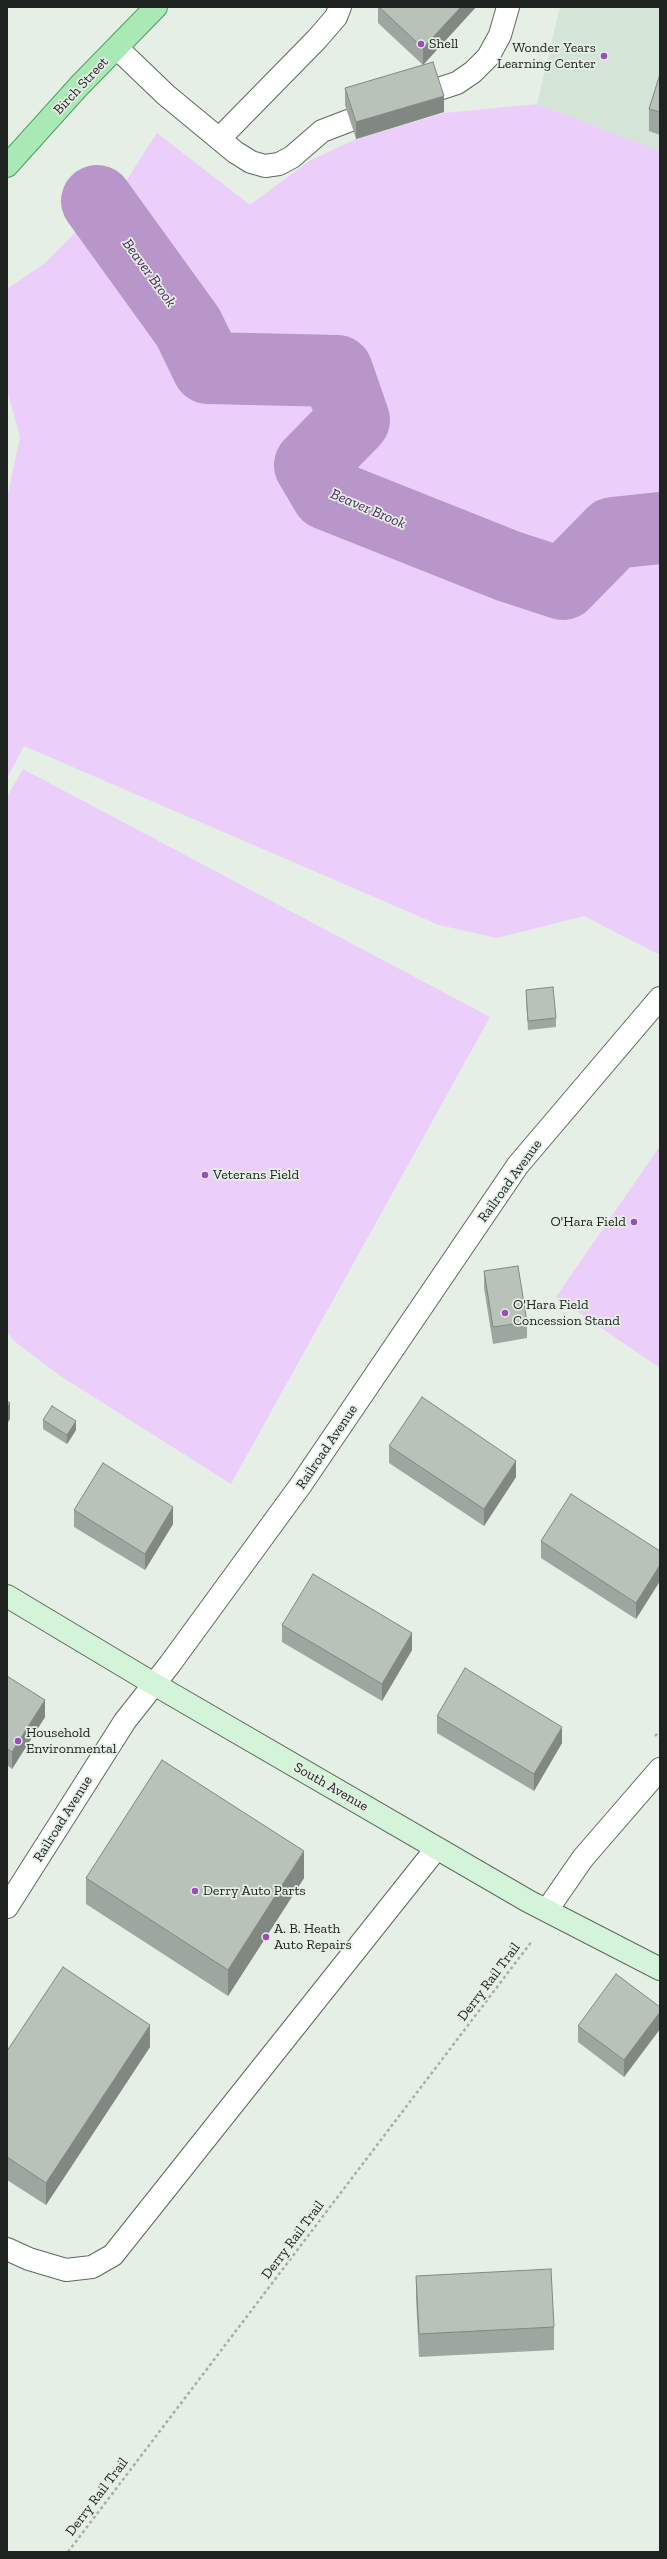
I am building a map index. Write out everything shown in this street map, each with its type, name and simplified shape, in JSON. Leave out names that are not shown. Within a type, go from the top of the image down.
[{"type":"main road","name":"Birch Street","points":[[7,166],[156,7]]},
{"type":"street","points":[[219,139],[317,39],[336,18],[340,7]]},
{"type":"street","points":[[117,48],[166,95],[219,139],[251,162],[265,166],[279,164],[292,157],[322,131],[338,123],[457,83],[473,72],[488,57],[500,35],[508,7]]},
{"type":"street","name":"Railroad Avenue","points":[[7,1908],[125,1721],[300,1486],[518,1165],[660,998]]},
{"type":"street","name":"South Avenue","points":[[7,1596],[436,1849],[547,1910],[660,1969]]},
{"type":"street","points":[[547,1910],[583,1858],[660,1769]]},
{"type":"street","points":[[7,2249],[29,2259],[66,2270],[92,2267],[114,2255],[436,1849]]},
{"type":"path","name":"Derry Rail Trail","points":[[68,2552],[518,1962],[533,1938]]},
{"type":"shaded area","name":"Wonder Years Learning Center","points":[[560,7],[660,7],[660,151],[537,104]]},
{"type":"shaded area","points":[[537,104],[660,151],[660,955],[584,916],[497,938],[439,925],[24,746],[7,778],[7,499],[20,437],[7,390],[7,289],[45,263],[126,181],[157,133],[250,205],[309,161],[356,139],[444,113]]},
{"type":"shaded area","name":"Veterans Field","points":[[23,769],[490,1017],[231,1484],[59,1375],[14,1341],[7,1332],[7,797]]},
{"type":"shaded area","name":"O'Hara Field","points":[[660,1146],[660,1368],[556,1297]]},
{"type":"building","points":[[379,7],[461,7],[423,48]]},
{"type":"building","points":[[433,62],[444,96],[356,122],[345,88]]},
{"type":"building","points":[[660,74],[660,112],[649,109]]},
{"type":"building","points":[[553,987],[556,1018],[528,1021],[526,990]]},
{"type":"building","name":"O'Hara Field Concession Stand","points":[[518,1266],[527,1322],[493,1327],[484,1271]]},
{"type":"building","points":[[422,1397],[516,1461],[484,1509],[389,1446]]},
{"type":"building","points":[[52,1406],[76,1421],[67,1435],[43,1420]]},
{"type":"building","points":[[103,1463],[173,1507],[145,1554],[74,1510]]},
{"type":"building","points":[[571,1494],[660,1551],[660,1565],[636,1603],[541,1541]]},
{"type":"building","points":[[313,1574],[412,1633],[382,1684],[282,1625]]},
{"type":"building","points":[[465,1668],[562,1727],[534,1774],[437,1716]]},
{"type":"building","name":"Household Environmental","points":[[7,1676],[45,1700],[12,1752],[7,1749]]},
{"type":"building","name":"Derry Auto Parts","points":[[162,1760],[304,1851],[228,1970],[86,1878]]},
{"type":"building","points":[[63,1967],[150,2025],[46,2183],[7,2157],[7,2051]]},
{"type":"building","points":[[616,1974],[660,2007],[660,2012],[624,2060],[578,2026]]},
{"type":"building","points":[[551,2269],[554,2327],[419,2334],[416,2276]]},
{"type":"waterway","name":"Beaver Brook","points":[[97,201],[188,327],[208,368],[337,371],[354,420],[310,465],[327,494],[508,566],[563,584],[613,533],[660,528]]},
{"type":"place","name":"Shell","points":[[421,44]]},
{"type":"place","name":"Wonder Years Learning Center","points":[[604,56]]},
{"type":"place","name":"Veterans Field","points":[[205,1175]]},
{"type":"place","name":"O'Hara Field","points":[[634,1222]]},
{"type":"place","name":"O'Hara Field Concession Stand","points":[[505,1313]]},
{"type":"place","name":"Household Environmental","points":[[18,1741]]},
{"type":"place","name":"Derry Auto Parts","points":[[195,1891]]},
{"type":"place","name":"A. B. Heath Auto Repairs","points":[[266,1937]]}]
